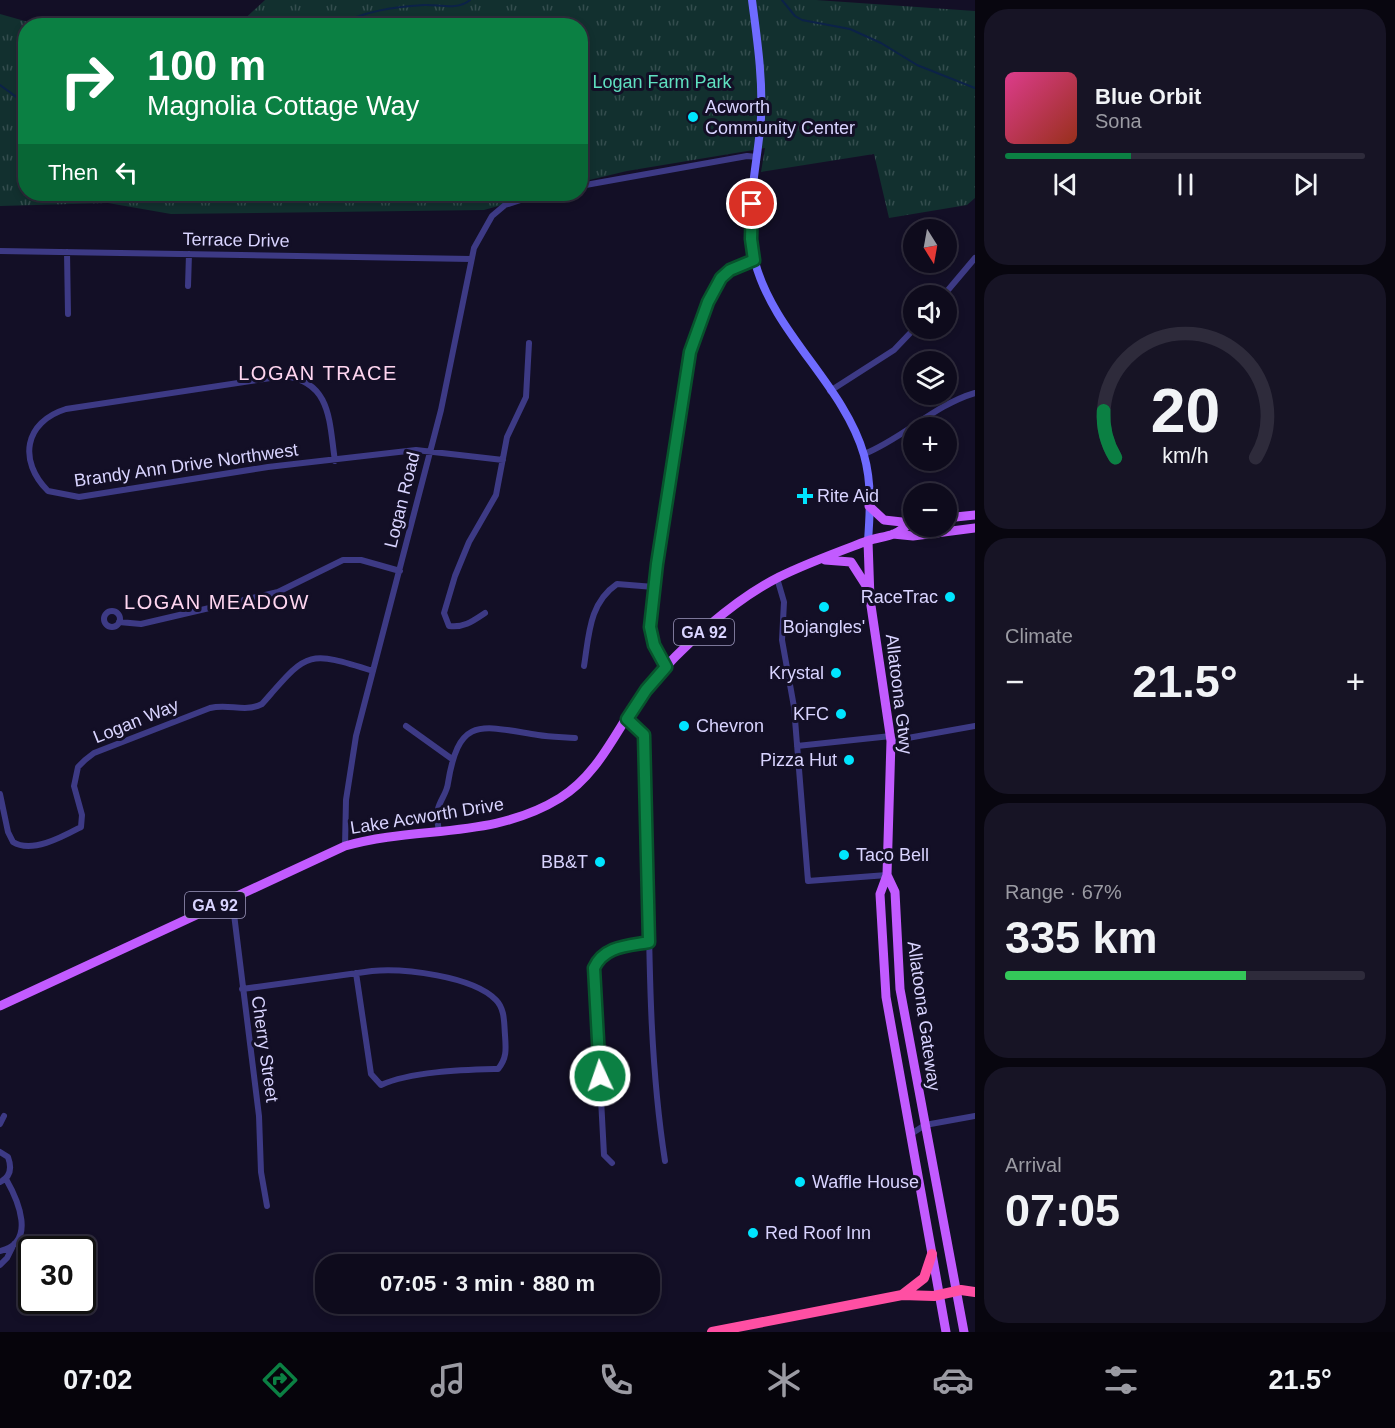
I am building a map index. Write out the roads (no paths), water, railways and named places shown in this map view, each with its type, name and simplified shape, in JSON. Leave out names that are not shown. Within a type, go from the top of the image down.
[{"type":"highway","points":[[902,1295],[924,1278],[932,1254]]},
{"type":"highway","points":[[712,1332],[902,1295],[975,1292]]},
{"type":"main road","points":[[870,506],[884,520],[903,522]]},
{"type":"main road","points":[[957,517],[975,515]]},
{"type":"main road","name":"Lake Acworth Drive","points":[[0,1006],[345,846],[379,838],[490,826],[510,821],[561,797],[589,773],[646,690],[666,667],[718,620],[777,578],[903,528]]},
{"type":"main road","name":"Lake Acworth Drive","points":[[893,534],[913,536],[975,528]]},
{"type":"main road","name":"Allatoona Gtwy","points":[[868,541],[870,594],[891,739],[887,875]]},
{"type":"main road","points":[[817,561],[850,562],[864,578],[870,594]]},
{"type":"main road","name":"Allatoona Gateway","points":[[887,875],[880,894],[886,998],[911,1134]]},
{"type":"main road","name":"Allatoona Gateway","points":[[887,875],[895,892],[898,976],[956,1291]]},
{"type":"main road","points":[[911,1134],[946,1332]]},
{"type":"main road","points":[[956,1291],[964,1332]]},
{"type":"street","name":"Allatoona Gtwy","points":[[752,0],[761,84],[757,157],[750,221],[754,260],[773,304],[851,423],[864,454],[870,486],[868,541]]},
{"type":"street","points":[[588,185],[747,156],[757,157]]},
{"type":"street","name":"Logan Road","points":[[345,846],[345,800],[351,759],[429,450],[444,400],[471,259],[492,216],[505,205],[517,201]]},
{"type":"street","name":"Terrace Drive","points":[[0,251],[471,259]]},
{"type":"street","points":[[67,252],[68,314]]},
{"type":"street","points":[[188,286],[189,254]]},
{"type":"street","points":[[952,285],[975,258]]},
{"type":"street","points":[[666,667],[651,637],[654,587],[690,352],[708,302],[721,278],[730,270],[754,260]]},
{"type":"street","points":[[830,391],[894,350],[904,339]]},
{"type":"street","points":[[484,613],[470,624],[460,626],[449,626],[445,619],[446,605],[463,555],[496,495],[507,437],[526,397],[529,343]]},
{"type":"street","name":"Brandy Ann Drive Northwest","points":[[335,461],[322,397],[307,382],[284,376],[66,409],[40,422],[29,447],[34,472],[48,491],[79,497],[268,467],[335,461],[429,450],[503,460]]},
{"type":"street","points":[[864,454],[898,437],[956,399],[975,393]]},
{"type":"street","points":[[119,622],[141,624],[269,594],[343,560],[361,560],[400,571]]},
{"type":"street","points":[[777,578],[784,602],[782,640],[797,746],[808,881],[887,875]]},
{"type":"street","points":[[584,666],[596,604],[607,590],[617,584],[654,587]]},
{"type":"street","name":"Logan Way","points":[[0,794],[8,832],[13,842],[24,846],[64,838],[81,827],[82,815],[74,786],[75,777],[78,767],[94,753],[210,708],[224,706],[244,710],[256,706],[297,665],[313,657],[372,671]]},
{"type":"street","points":[[627,719],[644,735],[649,942],[658,1119],[665,1161]]},
{"type":"street","points":[[405,726],[452,759]]},
{"type":"street","points":[[797,746],[891,739],[975,726]]},
{"type":"street","points":[[439,832],[438,809],[447,789],[452,759],[462,740],[480,728],[495,727],[539,735],[575,738]]},
{"type":"street","name":"Cherry Street","points":[[231,897],[259,1116],[261,1172],[267,1206]]},
{"type":"street","points":[[612,1163],[603,1155],[594,968],[598,958],[610,950],[649,942]]},
{"type":"street","points":[[242,988],[356,973],[395,969],[419,970],[489,994],[499,1005],[504,1017],[506,1055],[504,1062],[498,1069],[481,1068],[410,1078],[381,1085],[371,1074],[356,973]]},
{"type":"street","points":[[0,1124],[4,1116]]},
{"type":"street","points":[[911,1134],[925,1125],[975,1116]]},
{"type":"street","points":[[0,1152],[8,1157],[11,1164],[3,1181],[19,1205],[23,1225],[7,1258],[0,1266]]},
{"type":"street","points":[[0,1251],[14,1244]]},
{"type":"waterway","points":[[354,18],[402,7],[453,6],[470,0]]},
{"type":"waterway","points":[[782,0],[795,16],[802,20],[850,29],[881,43],[917,65],[975,88]]},
{"type":"waterway","points":[[0,85],[18,98]]},
{"type":"place","name":"Acworth Community Center","points":[[693,117]]},
{"type":"place","name":"Rite Aid","points":[[805,496]]},
{"type":"place","name":"RaceTrac","points":[[950,597]]},
{"type":"place","name":"Bojangles'","points":[[824,607]]},
{"type":"place","name":"Krystal","points":[[836,673]]},
{"type":"place","name":"KFC","points":[[841,714]]},
{"type":"place","name":"Chevron","points":[[684,726]]},
{"type":"place","name":"Pizza Hut","points":[[849,760]]},
{"type":"place","name":"Taco Bell","points":[[844,855]]},
{"type":"place","name":"BB&T","points":[[600,862]]},
{"type":"place","name":"Waffle House","points":[[800,1182]]},
{"type":"place","name":"Red Roof Inn","points":[[753,1233]]},
{"type":"district","name":"LOGAN TRACE","points":[[318,373]]},
{"type":"district","name":"LOGAN MEADOW","points":[[217,602]]},
{"type":"park label","name":"Logan Farm Park","points":[[662,82]]}]
